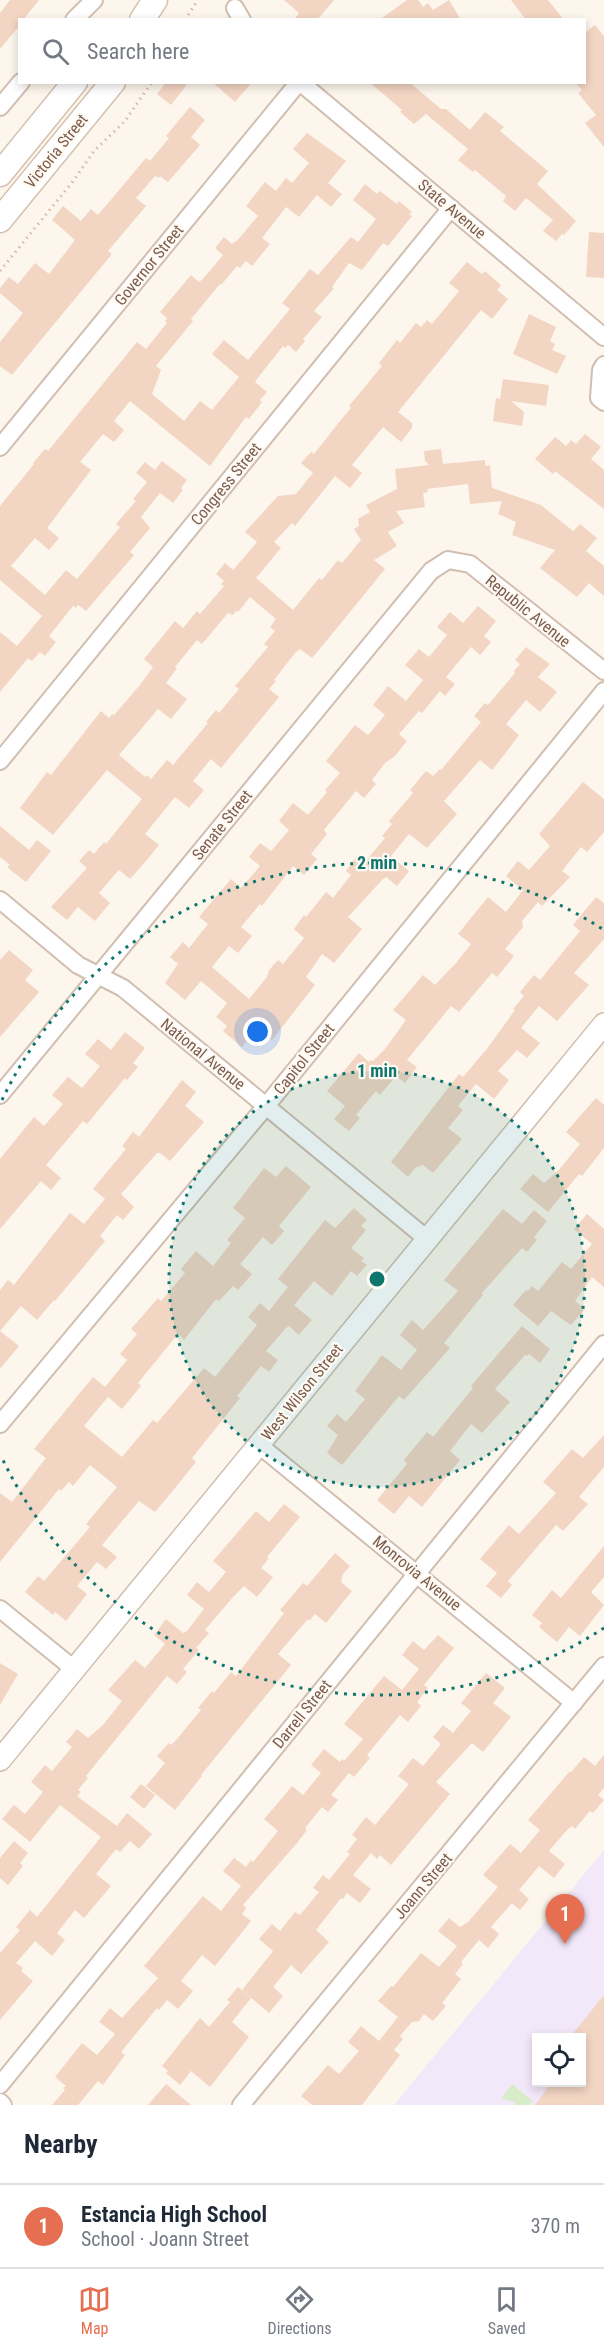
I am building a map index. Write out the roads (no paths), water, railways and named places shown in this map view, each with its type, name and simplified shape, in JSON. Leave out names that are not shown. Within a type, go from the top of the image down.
[{"type":"main road","points":[[143,18],[155,0]]},
{"type":"main road","name":"Victoria Street","points":[[0,174],[73,84]]},
{"type":"main road","name":"Victoria Street","points":[[0,220],[111,84]]},
{"type":"street","points":[[76,18],[94,0]]},
{"type":"street","points":[[1,105],[19,84]]},
{"type":"street","name":"Governor Street","points":[[0,447],[297,84]]},
{"type":"street","name":"State Avenue","points":[[301,84],[604,337]]},
{"type":"street","name":"Congress Street","points":[[0,760],[452,208]]},
{"type":"street","points":[[604,364],[601,370],[599,398],[604,402]]},
{"type":"street","name":"Republic Avenue","points":[[448,560],[470,564],[604,671]]},
{"type":"street","name":"Senate Street","points":[[0,1095],[431,571],[448,560]]},
{"type":"street","name":"Capitol Street","points":[[0,1425],[266,1106],[604,691]]},
{"type":"street","name":"National Avenue","points":[[0,900],[78,965],[123,988],[427,1239]]},
{"type":"street","name":"West Wilson Street","points":[[0,1760],[604,1024]]},
{"type":"street","name":"Darrell Street","points":[[0,2085],[604,1344]]},
{"type":"street","name":"Monrovia Avenue","points":[[259,1445],[574,1703]]},
{"type":"street","points":[[0,1609],[74,1669]]},
{"type":"street","name":"Joann Street","points":[[242,2105],[604,1666]]},
{"type":"place","name":"Estancia High School","points":[[565,1944]]}]
